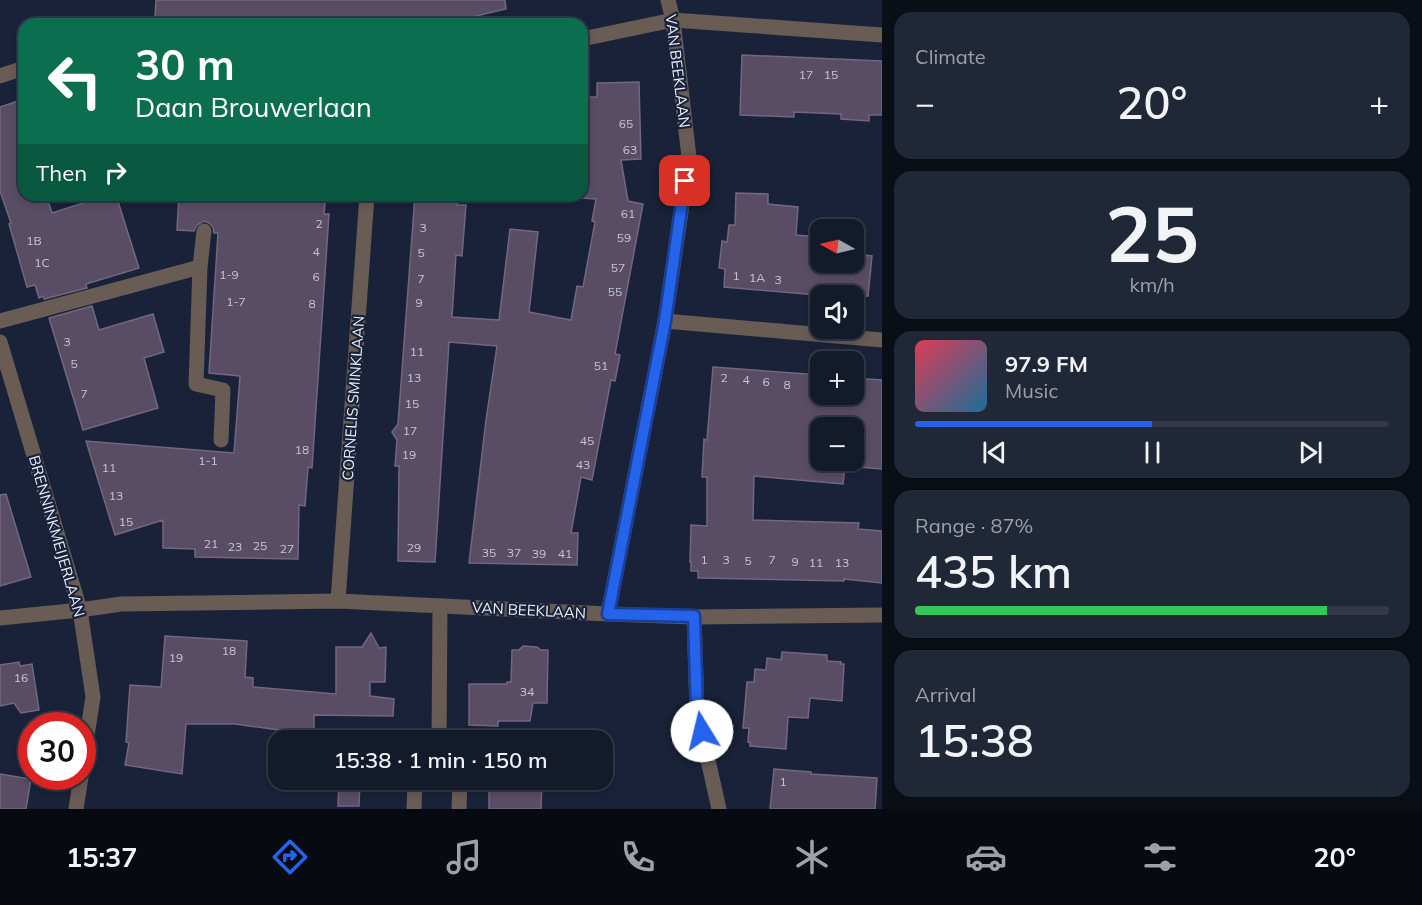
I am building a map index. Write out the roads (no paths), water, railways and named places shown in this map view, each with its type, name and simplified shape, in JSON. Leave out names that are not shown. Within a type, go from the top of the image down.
[{"type":"street","name":"VAN BEEKLAAN","points":[[0,618],[121,604],[338,601],[608,614],[665,321],[688,157],[673,20],[668,0]]},
{"type":"street","points":[[588,38],[673,20],[882,34]]},
{"type":"street","points":[[0,76],[18,70]]},
{"type":"street","name":"CORNELIS SMINKLAAN","points":[[338,601],[368,201]]},
{"type":"street","points":[[204,231],[200,267],[196,384],[223,390],[220,440]]},
{"type":"street","points":[[0,321],[200,267]]},
{"type":"street","points":[[665,321],[882,340]]},
{"type":"street","name":"BRENNINKMEIJERLAAN","points":[[0,342],[80,610],[93,697],[91,712]]},
{"type":"street","points":[[439,730],[440,606]]},
{"type":"street","points":[[608,614],[882,615]]},
{"type":"street","points":[[694,616],[697,711],[718,809]]},
{"type":"street","points":[[76,809],[79,790]]},
{"type":"street","points":[[414,809],[415,790]]},
{"type":"street","points":[[459,809],[460,790]]}]
